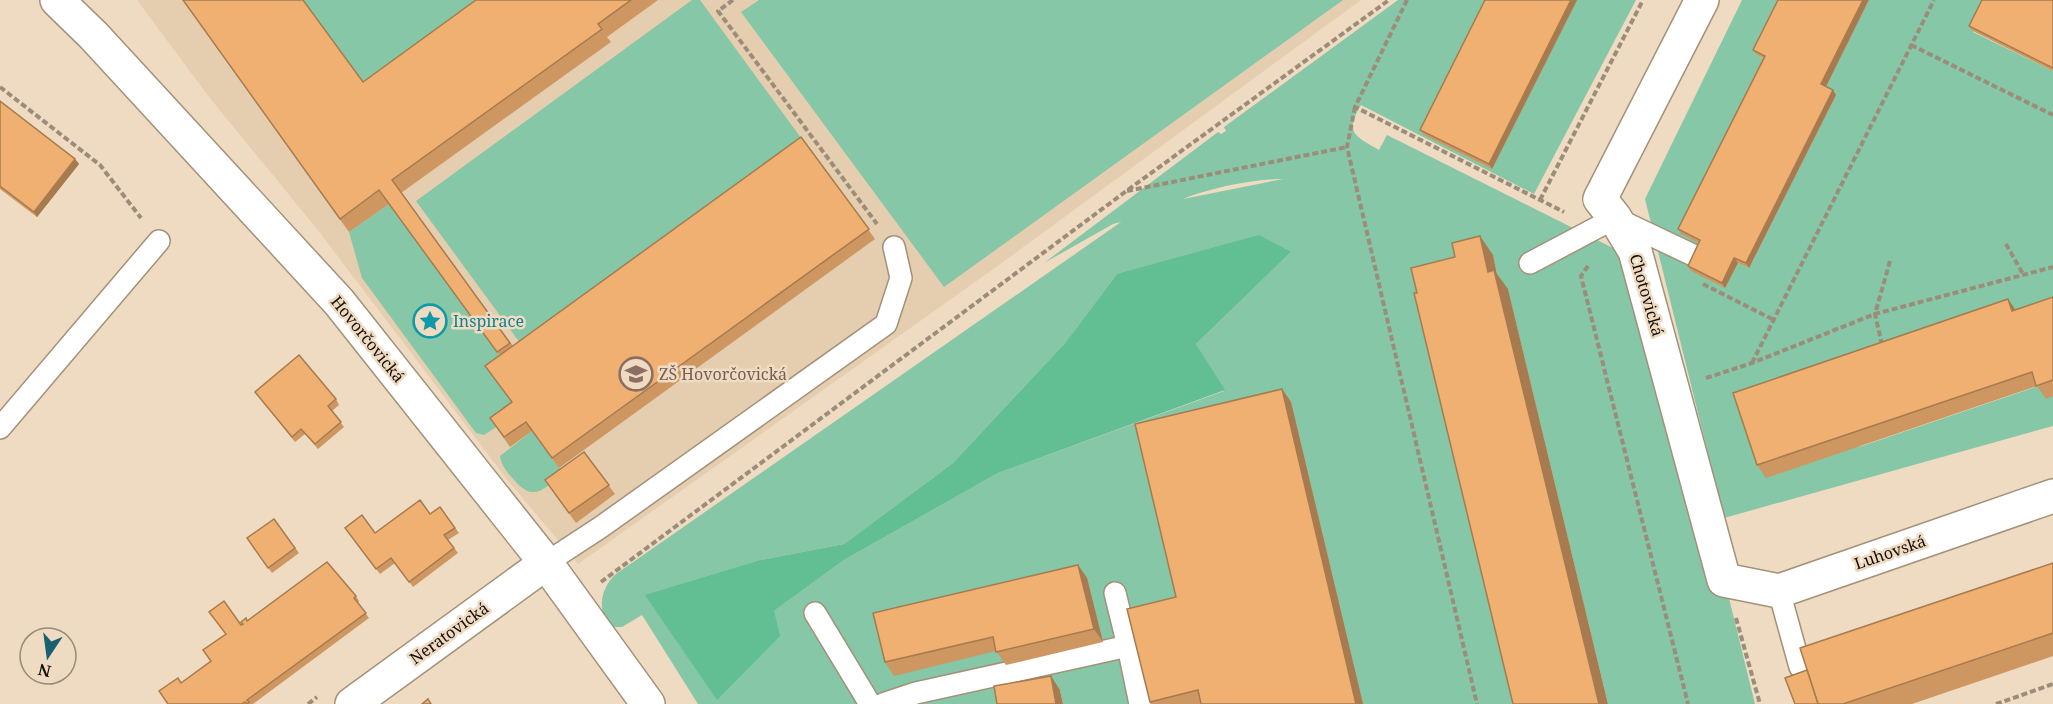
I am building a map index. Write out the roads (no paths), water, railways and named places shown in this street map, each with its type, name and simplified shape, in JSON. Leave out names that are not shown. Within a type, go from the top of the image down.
[{"type":"street","name":"Hovorčovická","points":[[57,0],[94,36],[339,302],[546,563],[648,704]]},
{"type":"street","points":[[1603,216],[1702,0]]},
{"type":"street","name":"Chotovická","points":[[1603,216],[1635,251],[1725,580],[1779,591]]},
{"type":"street","name":"Luhovská","points":[[1779,591],[2053,496]]},
{"type":"street","name":"Neratovická","points":[[339,697],[546,563]]},
{"type":"lane","points":[[1530,263],[1603,216],[1695,256]]},
{"type":"lane","points":[[0,428],[159,241]]},
{"type":"lane","points":[[546,563],[601,527],[886,324],[901,278],[894,247]]},
{"type":"lane","points":[[1779,591],[1800,667]]},
{"type":"lane","points":[[1115,593],[1140,704]]},
{"type":"lane","points":[[815,613],[870,704]]},
{"type":"lane","points":[[883,704],[916,693],[1128,646]]},
{"type":"place","name":"Inspirace","points":[[430,321]]},
{"type":"place","name":"ZŠ Hovorčovická","points":[[636,374]]}]
